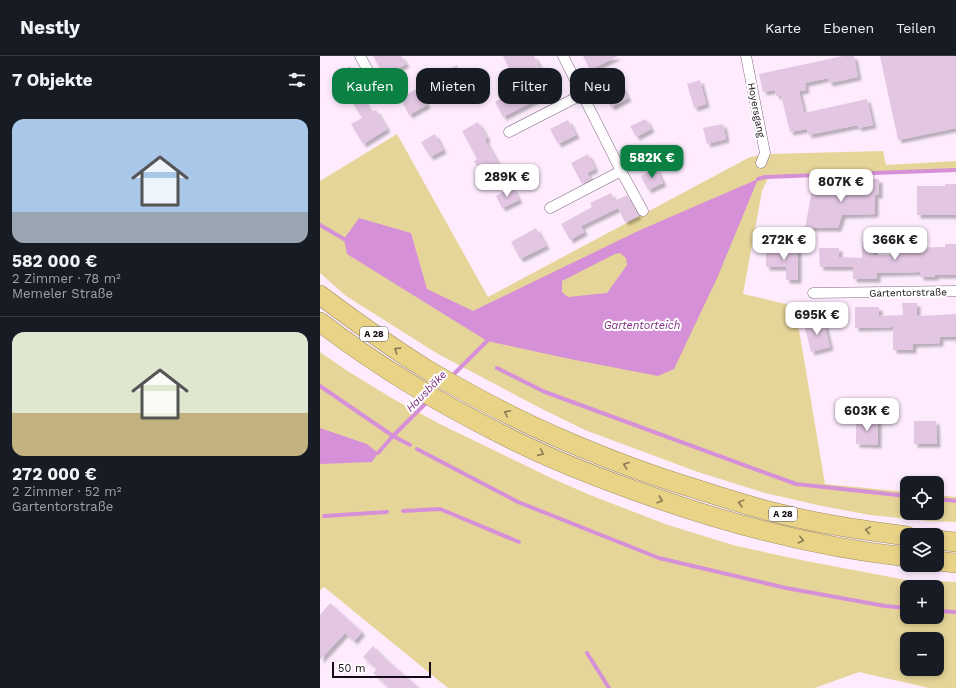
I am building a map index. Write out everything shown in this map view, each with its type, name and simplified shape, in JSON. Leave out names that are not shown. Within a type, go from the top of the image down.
[{"type":"highway","name":"A 28","points":[[320,295],[382,340],[430,371],[513,416],[565,441],[616,462],[728,500],[778,513],[830,524],[900,535]]},
{"type":"highway","name":"A 28","points":[[320,322],[371,359],[447,406],[504,436],[572,466],[701,514],[763,531],[830,546],[900,556]]},
{"type":"highway","points":[[320,338],[371,359]]},
{"type":"highway","points":[[944,541],[956,542]]},
{"type":"highway","points":[[944,562],[956,563]]},
{"type":"street","points":[[360,56],[366,68]]},
{"type":"street","points":[[563,56],[570,69]]},
{"type":"street","name":"Hoyersgang","points":[[746,56],[765,153],[761,163]]},
{"type":"street","points":[[509,132],[570,101]]},
{"type":"street","points":[[588,104],[621,171],[643,211]]},
{"type":"street","points":[[550,208],[621,171]]},
{"type":"street","name":"Gartentorstraße","points":[[813,293],[956,291]]},
{"type":"shaded area","points":[[397,134],[488,297],[750,157],[769,154],[883,151],[886,165],[956,161],[956,169],[771,176],[767,180],[762,191],[743,294],[795,306],[825,484],[900,491],[900,518],[870,515],[765,493],[695,471],[585,430],[438,354],[346,296],[320,273],[320,181]]},
{"type":"shaded area","points":[[320,352],[395,400],[442,425],[549,477],[590,495],[668,525],[733,545],[796,559],[906,580],[900,580],[900,624],[944,624],[944,582],[956,582],[956,688],[929,688],[859,672],[815,688],[448,688],[324,587],[320,590]]},
{"type":"shaded area","points":[[944,496],[956,497],[956,522],[918,520],[944,520]]},
{"type":"water","name":"Gartentorteich","points":[[758,179],[718,276],[674,369],[658,376],[487,341],[347,254],[344,239],[359,218],[411,233],[427,289],[473,311],[638,231]],"holes":[[[620,253],[626,258],[627,265],[607,293],[568,297],[562,292],[562,281],[615,254]]]},
{"type":"water","points":[[320,428],[367,444],[378,453],[372,462],[320,464]]},
{"type":"building","points":[[373,56],[401,56],[406,64],[399,68],[380,68]]},
{"type":"building","points":[[503,56],[534,56],[541,68],[509,68]]},
{"type":"building","points":[[583,56],[618,56],[594,68],[589,68]]},
{"type":"building","points":[[843,56],[854,56],[858,77],[829,83],[828,78],[805,83],[806,90],[799,91],[804,113],[867,99],[873,125],[858,128],[858,125],[808,135],[807,129],[790,132],[781,95],[776,96],[775,90],[763,92],[759,74]]},
{"type":"building","points":[[880,56],[956,56],[956,128],[898,140]]},
{"type":"building","points":[[457,65],[459,68],[451,68]]},
{"type":"building","points":[[700,80],[706,104],[694,108],[687,84]]},
{"type":"building","points":[[416,89],[416,104],[427,105],[409,115],[403,104],[408,104],[408,94]]},
{"type":"building","points":[[625,92],[628,98],[625,100]]},
{"type":"building","points":[[498,100],[498,104],[528,104],[503,117],[495,102]]},
{"type":"building","points":[[353,104],[366,104],[371,112],[376,110],[387,129],[363,144],[351,124],[362,118]]},
{"type":"building","points":[[609,104],[617,104],[611,107]]},
{"type":"building","points":[[646,119],[651,129],[636,137],[630,126]]},
{"type":"building","points":[[568,120],[576,135],[558,144],[550,129]]},
{"type":"building","points":[[478,122],[487,138],[485,140],[500,167],[483,176],[474,161],[477,159],[462,131]]},
{"type":"building","points":[[723,124],[726,139],[707,144],[703,128]]},
{"type":"building","points":[[435,134],[443,150],[430,157],[421,142]]},
{"type":"building","points":[[588,154],[595,169],[587,173],[591,179],[582,184],[571,163]]},
{"type":"building","points":[[656,168],[663,183],[648,190],[641,176]]},
{"type":"building","points":[[879,179],[879,195],[875,195],[875,214],[842,215],[838,228],[805,228],[813,185],[854,184],[854,180]]},
{"type":"building","points":[[945,184],[956,184],[956,215],[917,215],[917,186],[945,186]]},
{"type":"building","points":[[512,187],[519,200],[502,208],[496,196]]},
{"type":"building","points":[[611,193],[615,201],[627,195],[638,216],[625,222],[618,208],[581,226],[584,232],[570,240],[561,224],[592,207],[590,203]]},
{"type":"building","points":[[536,228],[546,246],[520,259],[511,242]]},
{"type":"building","points":[[862,242],[874,242],[874,255],[895,255],[895,248],[945,247],[945,244],[956,244],[956,275],[920,277],[920,272],[877,273],[877,279],[853,279],[853,267],[820,267],[819,248],[839,248],[839,257],[862,258]]},
{"type":"building","points":[[766,248],[798,248],[798,280],[786,280],[786,267],[766,267]]},
{"type":"building","points":[[902,303],[917,303],[917,316],[956,314],[956,337],[940,337],[940,343],[913,344],[913,350],[893,350],[893,327],[855,328],[855,307],[879,307],[879,316],[903,315]]},
{"type":"building","points":[[823,319],[830,347],[811,352],[804,324]]},
{"type":"building","points":[[856,420],[878,420],[878,445],[856,444]]},
{"type":"building","points":[[914,421],[936,421],[937,444],[914,444]]},
{"type":"building","points":[[330,603],[362,632],[354,641],[345,633],[320,660],[320,615]]},
{"type":"building","points":[[373,646],[419,688],[389,688],[373,673],[377,669],[363,657]]},
{"type":"waterway","name":"Hausbäke","points":[[758,179],[765,177],[956,170]]},
{"type":"waterway","points":[[320,225],[344,239]]},
{"type":"waterway","name":"Hausbäke","points":[[450,378],[487,341]]},
{"type":"waterway","points":[[497,368],[545,392],[796,484],[900,495]]},
{"type":"waterway","points":[[320,386],[393,436],[410,445]]},
{"type":"waterway","name":"Hausbäke","points":[[378,453],[429,400]]},
{"type":"waterway","points":[[417,449],[518,502],[659,558],[786,588],[900,607]]},
{"type":"waterway","points":[[944,500],[956,501]]},
{"type":"waterway","points":[[403,511],[440,509],[519,542]]},
{"type":"waterway","points":[[324,516],[387,512]]},
{"type":"waterway","points":[[944,611],[956,612]]},
{"type":"waterway","points":[[587,653],[609,688]]}]
